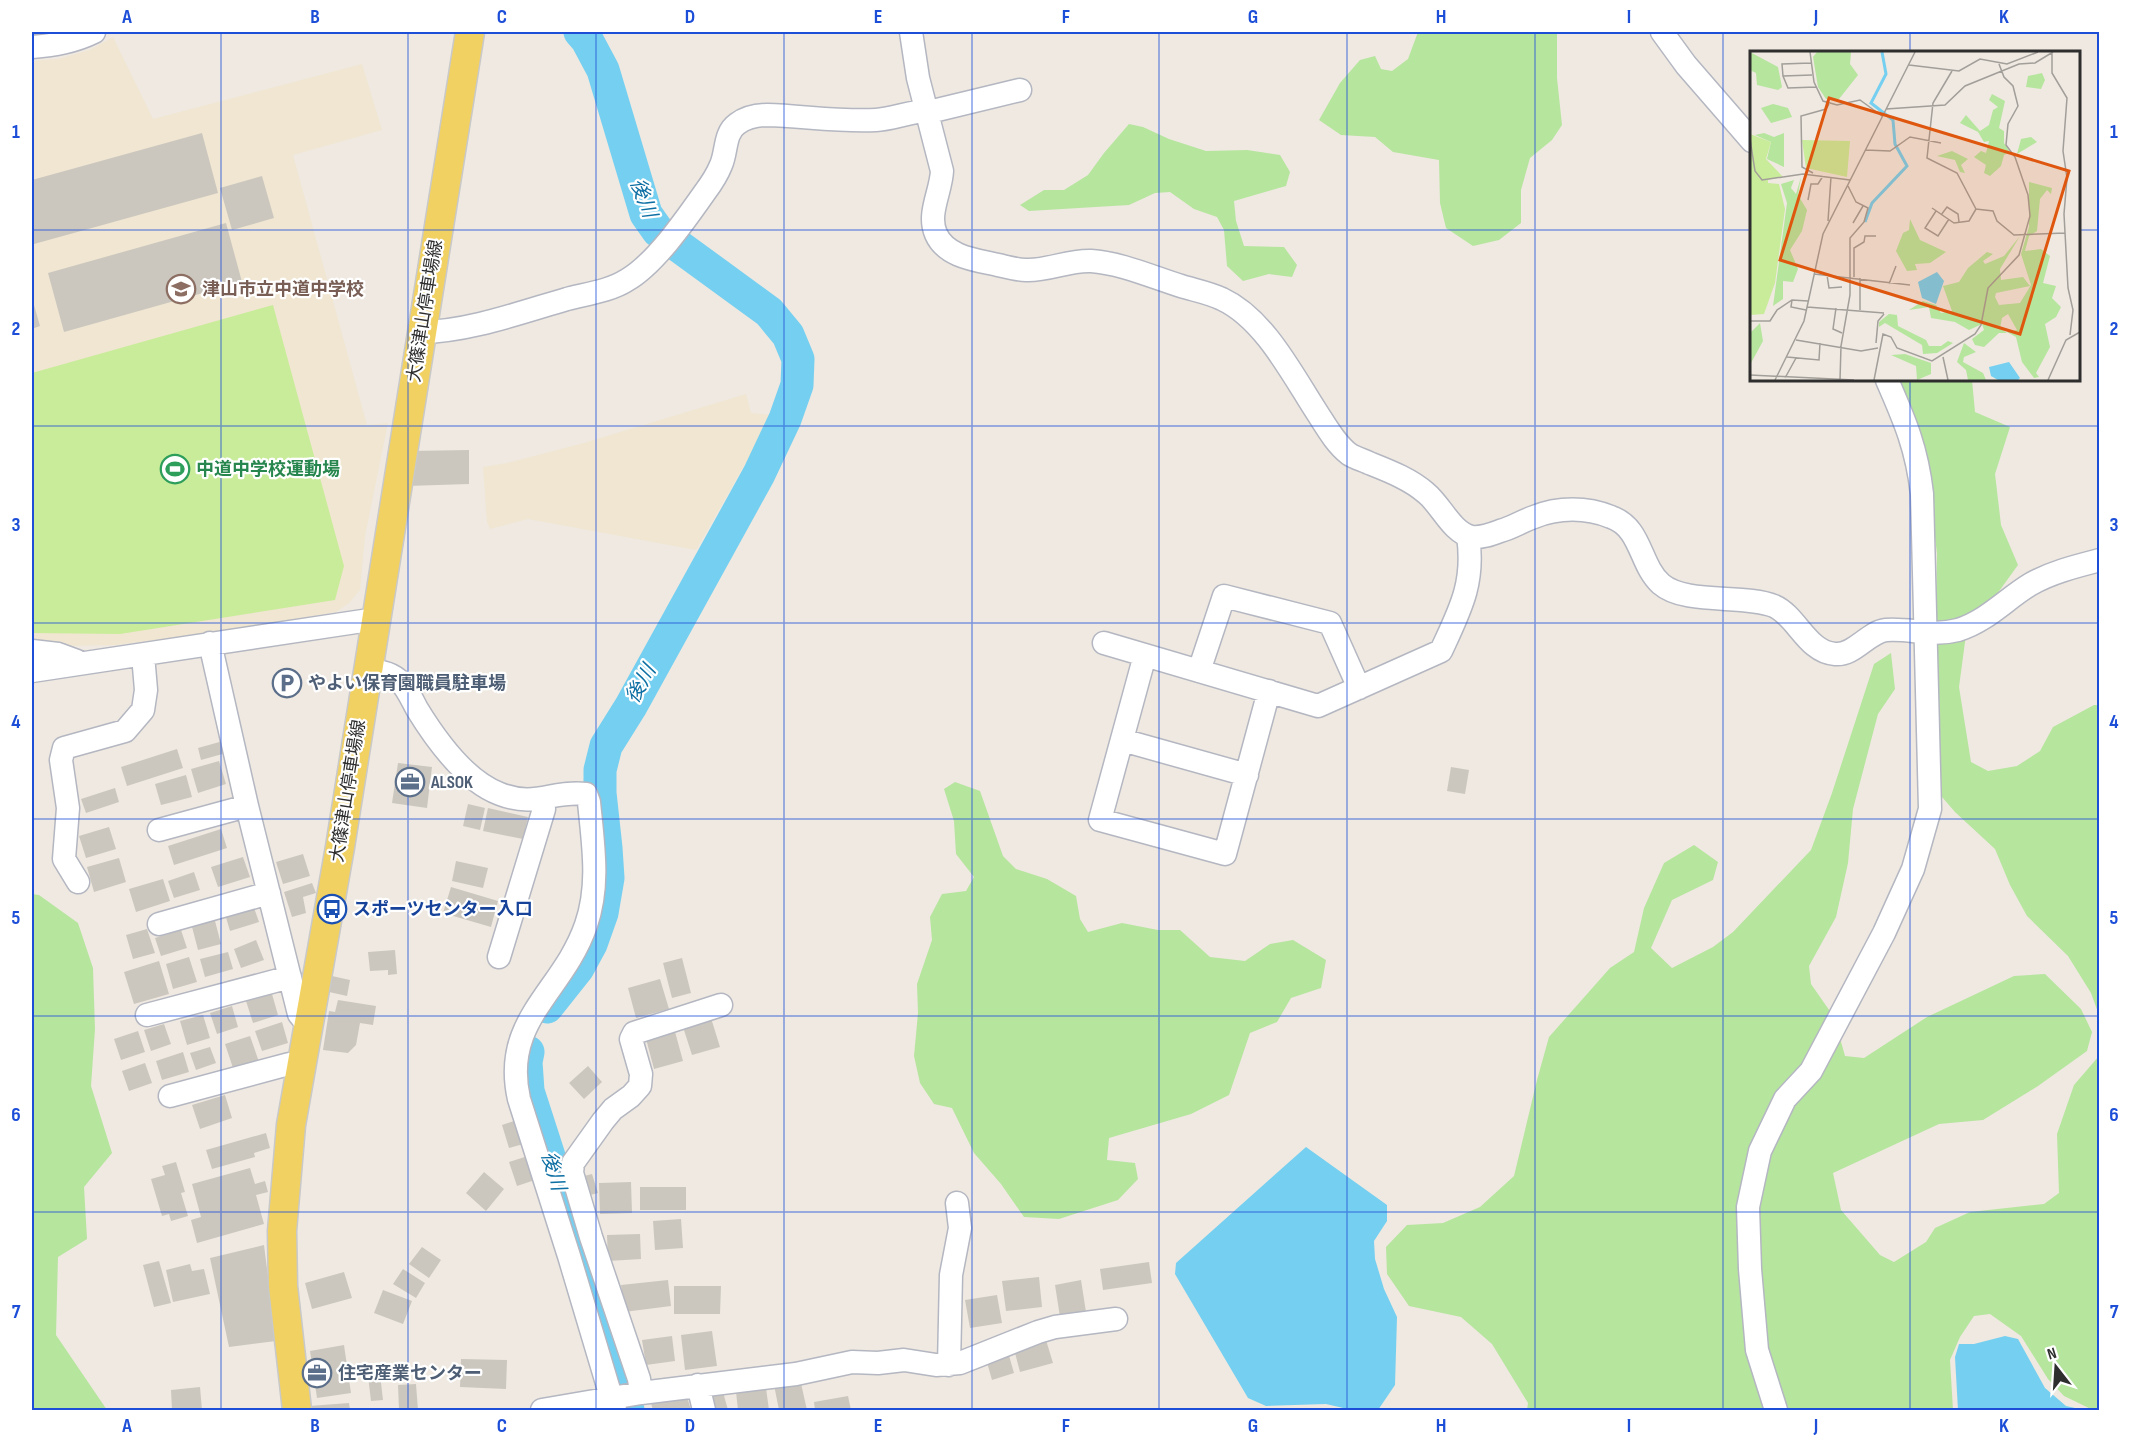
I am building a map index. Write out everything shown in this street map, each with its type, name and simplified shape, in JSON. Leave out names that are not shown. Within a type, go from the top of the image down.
[{"type":"main road","name":"大篠津山停車場線","points":[[297,1410],[283,1286],[282,1231],[291,1125],[340,847],[470,32]]},
{"type":"street","points":[[32,47],[53,45],[94,32]]},
{"type":"street","points":[[911,32],[926,110],[942,171],[932,221],[937,237],[946,248],[966,258],[1024,271],[1091,261],[1124,268],[1222,299],[1245,314],[1269,340],[1334,438],[1350,454],[1405,478],[1428,494],[1457,528],[1468,536],[1479,537],[1498,532],[1553,511],[1579,510],[1609,516],[1624,522],[1638,542],[1651,571],[1663,586],[1682,594],[1775,607],[1786,614],[1812,642],[1825,651],[1837,655],[1846,653],[1885,630],[1926,634],[1959,629],[1980,621],[2032,584],[2056,573],[2100,560]]},
{"type":"street","points":[[1662,32],[1686,65],[1750,139]]},
{"type":"street","points":[[421,332],[432,332],[487,321],[627,280],[678,231],[722,165],[730,131],[737,124],[749,118],[766,115],[847,121],[877,120],[926,110],[933,111],[1020,90]]},
{"type":"street","points":[[1776,1410],[1756,1339],[1750,1269],[1748,1207],[1760,1151],[1785,1099],[1811,1071],[1879,943],[1913,869],[1930,809],[1922,494],[1919,465],[1910,434],[1887,381]]},
{"type":"street","points":[[1104,643],[1318,706],[1441,651],[1461,607],[1471,571],[1468,536]]},
{"type":"street","points":[[1199,671],[1224,596],[1330,623],[1359,688]]},
{"type":"street","points":[[32,671],[376,619]]},
{"type":"street","points":[[210,643],[247,806],[299,1014],[308,1025]]},
{"type":"street","points":[[32,651],[58,654],[85,663]]},
{"type":"street","points":[[78,882],[64,859],[68,808],[61,760],[64,748],[125,731],[143,710],[146,690],[143,655]]},
{"type":"street","points":[[1145,655],[1100,820],[1226,854],[1269,692]]},
{"type":"street","points":[[367,670],[383,672],[399,679],[433,734],[479,783],[516,800],[528,801],[573,792],[586,794],[589,802],[594,861],[594,896],[586,925],[574,953],[532,1013],[523,1030],[518,1049],[516,1073],[517,1089],[623,1398]]},
{"type":"street","points":[[1122,740],[1247,775]]},
{"type":"street","points":[[499,957],[544,809],[542,799]]},
{"type":"street","points":[[159,830],[247,806]]},
{"type":"street","points":[[159,924],[269,893]]},
{"type":"street","points":[[147,1015],[290,977]]},
{"type":"street","points":[[623,1398],[639,1379],[585,1216],[572,1173],[573,1162],[603,1121],[640,1086],[641,1074],[632,1039],[634,1033],[721,1005]]},
{"type":"street","points":[[170,1096],[289,1064],[300,1064]]},
{"type":"street","points":[[948,1365],[951,1275],[960,1228],[957,1203]]},
{"type":"street","points":[[542,1410],[698,1385],[796,1374],[840,1363],[904,1360],[948,1365],[960,1363],[1055,1327],[1116,1319]]},
{"type":"street","points":[[698,1385],[704,1410]]},
{"type":"shaded area","name":"津山市立中道中学校","points":[[113,37],[153,119],[362,64],[382,130],[293,155],[367,425],[388,423],[365,536],[360,590],[349,603],[336,612],[204,634],[115,645],[62,646],[32,643],[32,61],[58,59],[90,50]]},
{"type":"shaded area","points":[[746,394],[751,413],[773,415],[696,550],[528,519],[490,529],[487,522],[483,467],[584,443]]},
{"type":"green space","points":[[1418,32],[1557,32],[1557,78],[1562,125],[1552,140],[1530,158],[1521,190],[1521,223],[1499,240],[1473,246],[1446,228],[1440,203],[1439,160],[1393,152],[1375,137],[1341,135],[1319,120],[1340,83],[1360,60],[1375,56],[1381,69],[1392,71],[1408,59]]},
{"type":"green space","points":[[1129,124],[1143,127],[1169,139],[1206,151],[1247,150],[1280,155],[1290,172],[1286,186],[1234,201],[1236,221],[1244,246],[1284,247],[1297,265],[1292,277],[1269,274],[1243,281],[1227,266],[1224,230],[1217,217],[1194,209],[1170,192],[1155,193],[1129,205],[1029,211],[1020,205],[1044,190],[1064,190],[1088,175]]},
{"type":"green space","name":"中道中学校運動場","points":[[273,305],[344,566],[335,600],[120,634],[32,633],[32,373]]},
{"type":"green space","points":[[1896,381],[1972,381],[1975,412],[2010,427],[1995,474],[2001,525],[2018,565],[1997,594],[1967,627],[1959,687],[1971,762],[1988,771],[2017,766],[2040,751],[2053,727],[2094,705],[2099,705],[2099,1015],[2091,993],[2068,956],[2027,916],[2010,885],[1995,849],[1942,797],[1935,684],[1937,554],[1929,486]]},
{"type":"green space","points":[[1891,653],[1895,689],[1878,714],[1853,809],[1848,863],[1836,917],[1809,966],[1811,984],[1834,1017],[1845,1056],[1864,1058],[1927,1017],[2014,976],[2045,974],[2081,1009],[2092,1032],[2087,1051],[2038,1086],[1983,1120],[1939,1124],[1833,1173],[1841,1210],[1880,1255],[1894,1262],[1926,1242],[1935,1228],[1970,1212],[2044,1204],[2059,1193],[2057,1134],[2074,1085],[2099,1056],[2099,1410],[2093,1410],[2064,1396],[2048,1379],[2021,1336],[1990,1314],[1974,1316],[1960,1337],[1950,1360],[1953,1410],[1527,1410],[1528,1403],[1492,1344],[1461,1317],[1409,1306],[1387,1274],[1386,1247],[1407,1225],[1443,1223],[1480,1207],[1514,1176],[1549,1037],[1610,968],[1634,952],[1644,908],[1664,863],[1694,845],[1718,862],[1713,880],[1672,900],[1651,948],[1672,968],[1713,947],[1733,932],[1811,850],[1874,664]]},
{"type":"green space","points":[[955,782],[980,791],[1003,856],[1016,869],[1047,879],[1076,896],[1080,919],[1088,932],[1122,923],[1158,930],[1180,930],[1210,957],[1245,961],[1270,944],[1293,940],[1326,960],[1321,988],[1291,998],[1277,1022],[1250,1033],[1229,1095],[1191,1114],[1109,1138],[1107,1160],[1135,1163],[1138,1179],[1118,1200],[1059,1219],[1024,1217],[1001,1184],[974,1153],[952,1108],[934,1104],[920,1083],[914,1056],[918,1013],[917,984],[932,940],[930,917],[942,894],[966,891],[974,877],[956,854],[954,821],[944,789]]},
{"type":"green space","points":[[32,894],[39,895],[78,923],[93,968],[95,1029],[91,1086],[112,1153],[84,1187],[87,1239],[58,1257],[56,1335],[107,1410],[32,1410]]},
{"type":"water","points":[[1306,1147],[1387,1205],[1387,1221],[1374,1241],[1375,1259],[1384,1289],[1397,1317],[1395,1385],[1378,1410],[1352,1410],[1326,1404],[1266,1406],[1248,1398],[1175,1274],[1176,1263]]},
{"type":"water","points":[[2005,1336],[2018,1339],[2045,1388],[2066,1406],[2084,1410],[1958,1410],[1955,1357],[1959,1344],[1974,1344]]},
{"type":"building","points":[[202,133],[218,193],[34,244],[32,180]]},
{"type":"building","points":[[262,176],[274,218],[232,230],[220,188]]},
{"type":"building","points":[[226,223],[242,282],[64,332],[48,273]]},
{"type":"building","points":[[32,298],[40,326],[32,329]]},
{"type":"building","points":[[469,450],[469,484],[407,486],[409,451]]},
{"type":"building","points":[[223,741],[226,753],[201,760],[198,748]]},
{"type":"building","points":[[177,749],[183,768],[127,786],[121,767]]},
{"type":"building","points":[[219,761],[226,784],[198,793],[191,769]]},
{"type":"building","points":[[398,763],[432,767],[427,808],[392,803]]},
{"type":"building","points":[[1451,767],[1469,770],[1465,794],[1447,791]]},
{"type":"building","points":[[186,775],[192,797],[161,805],[155,784]]},
{"type":"building","points":[[115,788],[119,802],[86,813],[81,799]]},
{"type":"building","points":[[468,804],[485,808],[480,830],[463,826]]},
{"type":"building","points":[[488,808],[528,817],[523,839],[483,831]]},
{"type":"building","points":[[109,827],[116,849],[86,858],[79,836]]},
{"type":"building","points":[[221,829],[227,848],[174,865],[168,846]]},
{"type":"building","points":[[303,854],[310,876],[283,884],[276,862]]},
{"type":"building","points":[[243,857],[250,877],[218,887],[211,867]]},
{"type":"building","points":[[119,858],[126,882],[94,892],[87,867]]},
{"type":"building","points":[[456,861],[488,868],[483,888],[452,881]]},
{"type":"building","points":[[194,872],[200,890],[174,898],[168,881]]},
{"type":"building","points":[[163,879],[170,901],[136,912],[129,889]]},
{"type":"building","points":[[312,883],[316,893],[303,897],[306,913],[292,917],[284,892]]},
{"type":"building","points":[[451,887],[498,901],[491,927],[443,913]]},
{"type":"building","points":[[253,905],[259,922],[230,931],[225,914]]},
{"type":"building","points":[[214,917],[221,944],[198,950],[191,923]]},
{"type":"building","points":[[147,929],[155,953],[133,959],[126,935]]},
{"type":"building","points":[[181,930],[187,948],[161,956],[155,938]]},
{"type":"building","points":[[256,940],[264,960],[241,968],[234,949]]},
{"type":"building","points":[[395,950],[397,974],[388,975],[388,970],[370,971],[368,952]]},
{"type":"building","points":[[228,952],[233,969],[205,977],[200,959]]},
{"type":"building","points":[[189,957],[197,982],[173,989],[166,964]]},
{"type":"building","points":[[682,958],[691,993],[672,998],[663,963]]},
{"type":"building","points":[[159,961],[169,994],[134,1004],[124,972]]},
{"type":"building","points":[[332,976],[350,980],[347,996],[329,992]]},
{"type":"building","points":[[660,979],[669,1009],[636,1018],[628,988]]},
{"type":"building","points":[[272,994],[278,1015],[253,1023],[246,1001]]},
{"type":"building","points":[[338,1000],[376,1006],[373,1025],[360,1023],[356,1045],[348,1053],[323,1050],[329,1011],[335,1012]]},
{"type":"building","points":[[232,1006],[238,1027],[217,1034],[210,1013]]},
{"type":"building","points":[[203,1015],[210,1038],[187,1045],[180,1021]]},
{"type":"building","points":[[711,1018],[720,1047],[692,1055],[683,1027]]},
{"type":"building","points":[[282,1022],[288,1043],[262,1051],[255,1031]]},
{"type":"building","points":[[164,1024],[171,1044],[151,1051],[144,1030]]},
{"type":"building","points":[[674,1028],[683,1061],[654,1069],[645,1035]]},
{"type":"building","points":[[138,1031],[145,1052],[121,1060],[114,1039]]},
{"type":"building","points":[[250,1036],[259,1062],[234,1071],[225,1044]]},
{"type":"building","points":[[210,1047],[216,1063],[196,1070],[190,1053]]},
{"type":"building","points":[[183,1052],[189,1072],[162,1080],[156,1061]]},
{"type":"building","points":[[145,1063],[152,1083],[129,1091],[122,1071]]},
{"type":"building","points":[[588,1066],[602,1082],[584,1099],[569,1083]]},
{"type":"building","points":[[225,1095],[232,1118],[200,1129],[192,1105]]},
{"type":"building","points":[[520,1119],[527,1143],[509,1148],[502,1125]]},
{"type":"building","points":[[266,1133],[270,1148],[254,1153],[255,1157],[212,1169],[206,1150]]},
{"type":"building","points":[[531,1155],[538,1179],[517,1186],[509,1162]]},
{"type":"building","points":[[176,1162],[185,1192],[181,1193],[188,1216],[171,1221],[169,1214],[162,1216],[151,1179],[165,1175],[162,1166]]},
{"type":"building","points":[[250,1168],[255,1184],[265,1181],[268,1192],[256,1195],[264,1224],[197,1243],[191,1220],[201,1217],[192,1184]]},
{"type":"building","points":[[484,1172],[504,1189],[486,1211],[466,1193]]},
{"type":"building","points":[[592,1174],[598,1193],[586,1196],[580,1177]]},
{"type":"building","points":[[631,1182],[632,1213],[600,1214],[599,1183]]},
{"type":"building","points":[[640,1187],[686,1187],[686,1210],[640,1210]]},
{"type":"building","points":[[681,1219],[683,1248],[655,1250],[653,1221]]},
{"type":"building","points":[[640,1234],[641,1259],[608,1261],[607,1235]]},
{"type":"building","points":[[264,1245],[276,1341],[229,1347],[210,1258]]},
{"type":"building","points":[[422,1247],[441,1260],[429,1278],[409,1264]]},
{"type":"building","points":[[159,1261],[171,1303],[154,1307],[143,1265]]},
{"type":"building","points":[[1149,1262],[1152,1283],[1103,1290],[1100,1269]]},
{"type":"building","points":[[190,1264],[192,1271],[204,1269],[210,1294],[173,1302],[166,1270]]},
{"type":"building","points":[[403,1269],[425,1283],[416,1298],[393,1284]]},
{"type":"building","points":[[344,1272],[352,1298],[312,1309],[305,1283]]},
{"type":"building","points":[[1039,1277],[1042,1307],[1006,1311],[1002,1281]]},
{"type":"building","points":[[668,1280],[671,1306],[624,1312],[621,1285]]},
{"type":"building","points":[[1081,1280],[1086,1312],[1060,1317],[1055,1285]]},
{"type":"building","points":[[674,1286],[721,1286],[720,1314],[674,1314]]},
{"type":"building","points":[[383,1290],[412,1301],[403,1324],[374,1313]]},
{"type":"building","points":[[997,1295],[1002,1323],[970,1328],[965,1300]]},
{"type":"building","points":[[712,1331],[717,1366],[685,1370],[681,1335]]},
{"type":"building","points":[[672,1336],[675,1361],[646,1365],[642,1340]]},
{"type":"building","points":[[1046,1340],[1053,1363],[1020,1372],[1014,1349]]},
{"type":"building","points":[[344,1345],[351,1393],[317,1398],[310,1351]]},
{"type":"building","points":[[1008,1352],[1014,1373],[992,1380],[986,1359]]},
{"type":"building","points":[[461,1359],[507,1360],[506,1389],[460,1387]]},
{"type":"building","points":[[380,1374],[383,1400],[371,1401],[368,1376]]},
{"type":"building","points":[[800,1379],[807,1410],[779,1410],[774,1385]]},
{"type":"building","points":[[416,1384],[418,1410],[399,1410],[398,1385]]},
{"type":"building","points":[[200,1387],[202,1410],[172,1410],[171,1390]]},
{"type":"building","points":[[766,1388],[769,1410],[738,1410],[736,1392]]},
{"type":"building","points":[[723,1392],[728,1410],[712,1410],[709,1396]]},
{"type":"building","points":[[848,1396],[851,1410],[815,1410],[814,1402]]},
{"type":"building","points":[[687,1397],[691,1410],[653,1410],[651,1403]]},
{"type":"building","points":[[349,1403],[350,1410],[309,1410],[309,1406]]},
{"type":"waterway","name":"後川","points":[[547,1007],[578,968],[591,944],[602,913],[608,878],[600,770],[606,746],[631,706],[759,474],[785,419],[797,385],[798,359],[788,335],[769,312],[658,231],[646,214],[603,70],[587,40],[580,32]]},
{"type":"waterway","name":"後川","points":[[528,1052],[526,1062],[528,1091],[628,1410]]},
{"type":"place","name":"津山市立中道中学校","points":[[181,289]]},
{"type":"place","name":"中道中学校運動場","points":[[175,469]]},
{"type":"place","name":"やよい保育園職員駐車場","points":[[287,683]]},
{"type":"place","name":"ALSOK","points":[[410,782]]},
{"type":"place","name":"スポーツセンター入口","points":[[332,909]]},
{"type":"place","name":"住宅産業センター","points":[[317,1373]]}]
